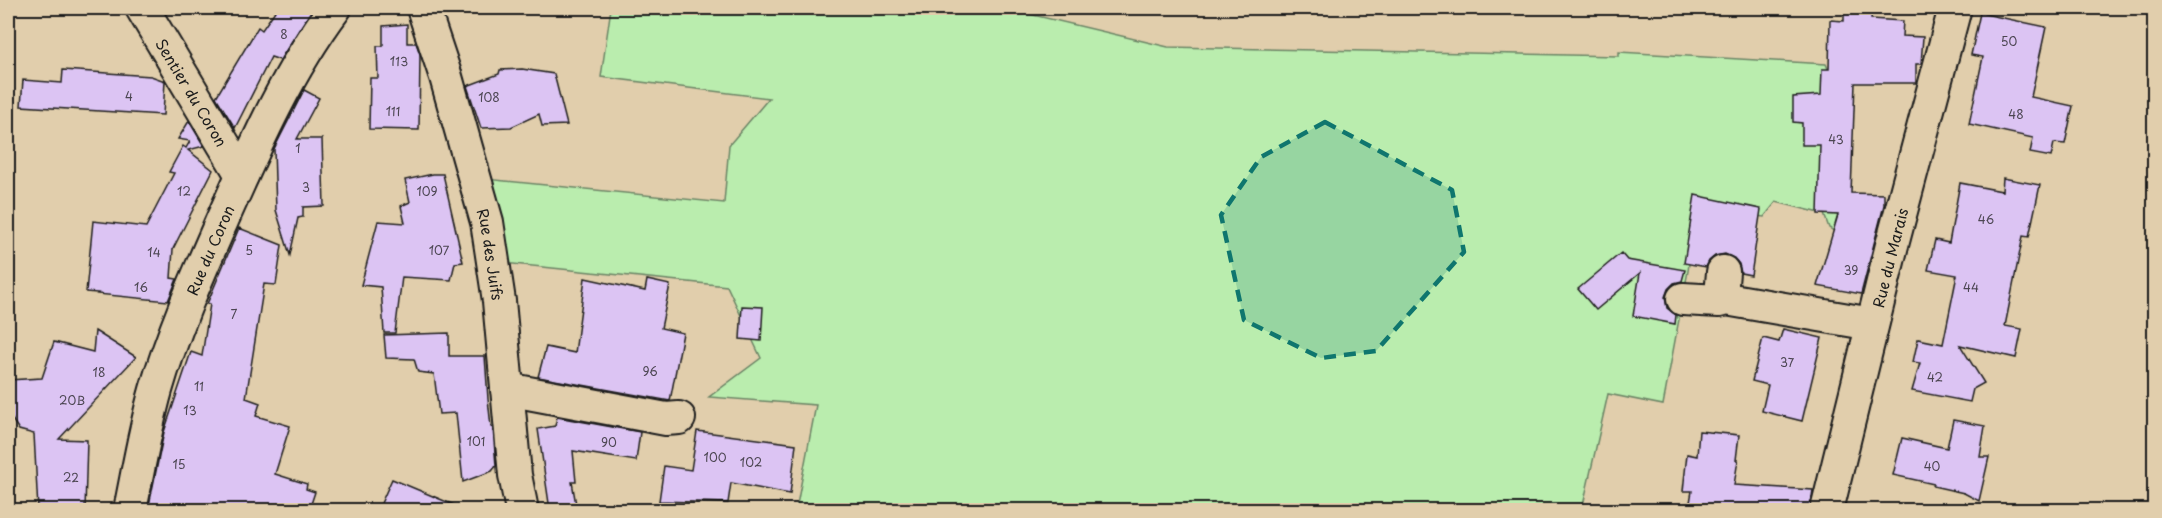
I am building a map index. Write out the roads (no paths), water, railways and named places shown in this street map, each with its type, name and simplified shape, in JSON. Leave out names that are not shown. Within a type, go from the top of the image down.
[{"type":"street","name":"Sentier du Coron","points":[[142,8],[242,175]]},
{"type":"street","name":"Rue du Coron","points":[[130,510],[155,392],[170,346],[242,175],[273,109],[301,59],[335,8]]},
{"type":"street","name":"Rue des Juifs","points":[[423,8],[446,77],[487,222],[499,301],[515,475],[522,510]]},
{"type":"street","name":"Rue du Marais","points":[[1827,510],[1872,324],[1955,8]]},
{"type":"street","points":[[1683,299],[1719,301],[1725,285],[1872,324]]},
{"type":"street","points":[[507,390],[666,419],[679,418]]}]
